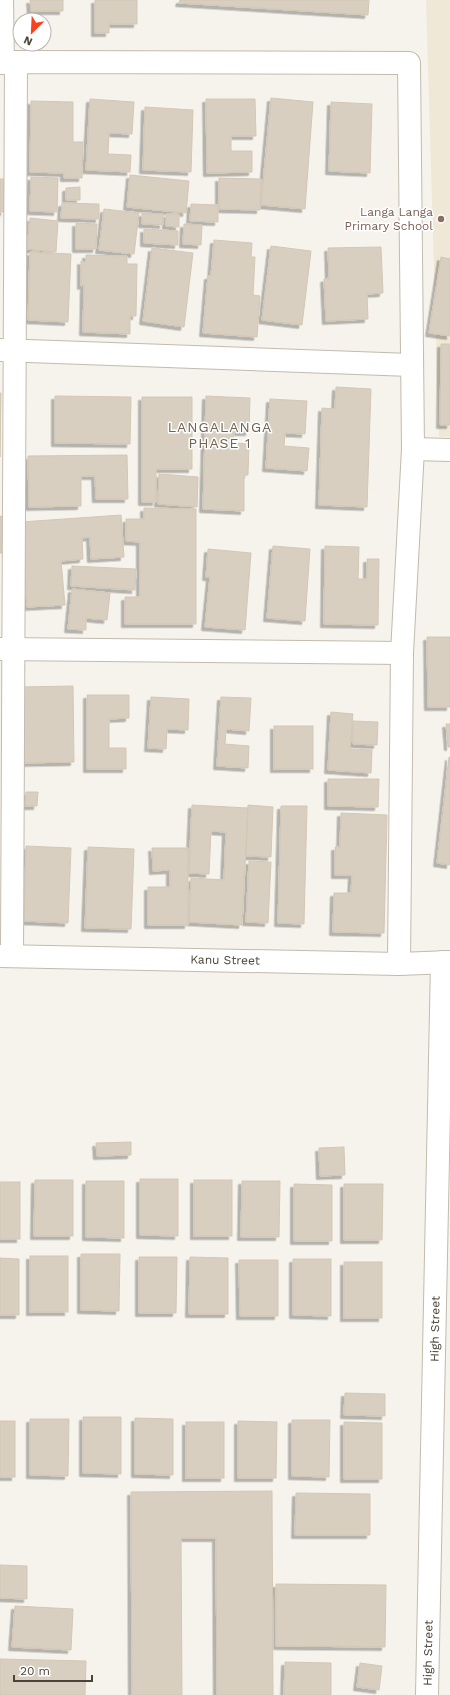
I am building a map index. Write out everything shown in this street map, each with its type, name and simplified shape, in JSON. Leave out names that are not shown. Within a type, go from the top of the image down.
[{"type":"street","points":[[2,0],[6,63],[6,956]]},
{"type":"street","points":[[6,63],[409,63],[413,450],[402,653],[399,964]]},
{"type":"street","points":[[7,350],[411,365]]},
{"type":"street","points":[[413,450],[450,450]]},
{"type":"street","points":[[6,649],[402,653]]},
{"type":"street","name":"Kanu Street","points":[[6,956],[399,964],[446,962]]},
{"type":"street","name":"High Street","points":[[427,1695],[446,962]]},
{"type":"shaded area","name":"Langa Langa Primary School","points":[[426,0],[450,0],[450,437],[439,437]]},
{"type":"building","points":[[30,0],[63,0],[63,11],[31,11]]},
{"type":"building","points":[[95,0],[137,0],[137,24],[109,24],[109,33],[95,33]]},
{"type":"building","points":[[180,0],[369,0],[368,15],[179,3]]},
{"type":"building","points":[[271,98],[313,102],[305,209],[261,205]]},
{"type":"building","points":[[90,99],[134,102],[132,134],[109,133],[108,154],[131,155],[130,172],[86,170]]},
{"type":"building","points":[[206,99],[255,99],[256,136],[231,136],[231,151],[252,151],[252,172],[207,173]]},
{"type":"building","points":[[31,101],[73,102],[73,142],[83,142],[82,178],[64,178],[64,173],[30,172]]},
{"type":"building","points":[[331,102],[372,104],[370,173],[329,171]]},
{"type":"building","points":[[145,107],[193,110],[191,172],[143,170]]},
{"type":"building","points":[[130,175],[189,181],[186,213],[127,207]]},
{"type":"building","points":[[31,177],[58,178],[57,212],[30,211]]},
{"type":"building","points":[[219,178],[261,179],[260,210],[219,209]]},
{"type":"building","points":[[0,179],[4,179],[4,212],[0,212]]},
{"type":"building","points":[[80,187],[80,200],[66,200],[66,188]]},
{"type":"building","points":[[62,203],[99,204],[99,219],[61,218]]},
{"type":"building","points":[[191,204],[218,205],[218,222],[190,221]]},
{"type":"building","points":[[104,209],[139,213],[134,254],[99,250]]},
{"type":"building","points":[[142,213],[163,214],[163,225],[142,224]]},
{"type":"building","points":[[166,214],[179,214],[179,227],[166,226]]},
{"type":"building","points":[[30,218],[58,221],[56,252],[27,249]]},
{"type":"building","points":[[76,223],[97,224],[96,249],[76,249]]},
{"type":"building","points":[[184,224],[202,225],[201,245],[183,244]]},
{"type":"building","points":[[144,229],[178,231],[178,245],[144,243]]},
{"type":"building","points":[[214,240],[252,243],[251,257],[255,257],[253,295],[260,296],[257,337],[203,333],[208,276],[211,276]]},
{"type":"building","points":[[271,246],[311,251],[302,325],[262,320]]},
{"type":"building","points":[[381,247],[383,293],[367,294],[368,319],[326,321],[324,279],[329,278],[328,248]]},
{"type":"building","points":[[152,248],[193,253],[184,327],[143,321]]},
{"type":"building","points":[[30,252],[71,254],[68,322],[28,320]]},
{"type":"building","points":[[86,255],[127,256],[127,264],[137,264],[136,316],[130,316],[130,334],[83,332],[84,285],[81,286],[81,261],[86,262]]},
{"type":"building","points":[[441,257],[450,259],[450,336],[429,333]]},
{"type":"building","points":[[441,344],[450,344],[450,425],[440,425]]},
{"type":"building","points":[[336,387],[371,389],[367,507],[319,505],[322,408],[335,409]]},
{"type":"building","points":[[0,393],[1,393],[0,457]]},
{"type":"building","points":[[55,396],[131,397],[130,444],[55,443]]},
{"type":"building","points":[[206,396],[250,398],[249,432],[234,432],[233,443],[249,444],[248,475],[244,475],[244,511],[203,509]]},
{"type":"building","points":[[142,397],[192,397],[192,469],[156,469],[156,502],[142,502]]},
{"type":"building","points":[[270,399],[307,401],[305,434],[285,433],[284,446],[309,448],[307,471],[266,468]]},
{"type":"building","points":[[127,455],[128,499],[96,499],[95,476],[81,476],[81,506],[29,507],[28,456]]},
{"type":"building","points":[[159,474],[198,477],[197,507],[158,504]]},
{"type":"building","points":[[144,508],[196,509],[196,624],[125,624],[125,597],[140,597],[140,542],[126,541],[126,519],[144,519]]},
{"type":"building","points":[[121,515],[124,557],[91,559],[90,537],[82,538],[83,559],[61,561],[65,605],[27,607],[21,522]]},
{"type":"building","points":[[0,516],[3,517],[2,553],[0,553]]},
{"type":"building","points":[[273,546],[310,549],[305,621],[267,618]]},
{"type":"building","points":[[325,546],[359,547],[358,579],[367,579],[367,559],[379,559],[378,625],[324,624]]},
{"type":"building","points":[[208,549],[251,553],[245,630],[205,627],[210,577],[206,577]]},
{"type":"building","points":[[72,566],[136,569],[135,590],[71,586]]},
{"type":"building","points":[[72,589],[110,593],[107,620],[86,618],[86,630],[68,629]]},
{"type":"building","points":[[427,637],[450,637],[450,707],[428,707]]},
{"type":"building","points":[[73,686],[74,762],[20,763],[19,687]]},
{"type":"building","points":[[87,695],[129,695],[129,718],[109,719],[109,748],[126,748],[126,769],[87,769]]},
{"type":"building","points":[[151,697],[189,699],[188,730],[167,729],[166,749],[148,748]]},
{"type":"building","points":[[221,697],[251,698],[249,731],[226,729],[225,744],[249,746],[248,768],[217,766]]},
{"type":"building","points":[[331,712],[353,714],[350,749],[372,750],[371,773],[328,770]]},
{"type":"building","points":[[353,721],[378,722],[377,745],[353,744]]},
{"type":"building","points":[[446,724],[450,724],[450,747],[448,747]]},
{"type":"building","points":[[274,726],[313,726],[313,769],[274,769]]},
{"type":"building","points":[[450,757],[450,865],[437,863]]},
{"type":"building","points":[[328,779],[379,779],[378,807],[328,806]]},
{"type":"building","points":[[26,792],[38,792],[37,806],[25,806]]},
{"type":"building","points":[[192,805],[248,808],[242,925],[189,922],[191,878],[224,880],[226,832],[211,831],[209,874],[189,873]]},
{"type":"building","points":[[248,805],[273,807],[271,857],[246,856]]},
{"type":"building","points":[[281,806],[307,806],[304,924],[278,923]]},
{"type":"building","points":[[341,813],[387,815],[384,933],[333,932],[334,893],[351,893],[352,875],[335,875],[335,847],[340,847]]},
{"type":"building","points":[[26,846],[71,848],[68,923],[24,921]]},
{"type":"building","points":[[88,847],[134,849],[131,929],[85,928]]},
{"type":"building","points":[[152,848],[188,848],[188,925],[148,925],[148,887],[170,887],[170,870],[153,871]]},
{"type":"building","points":[[249,861],[271,862],[268,923],[246,922]]},
{"type":"building","points":[[131,1142],[131,1155],[97,1156],[96,1143]]},
{"type":"building","points":[[344,1147],[345,1175],[320,1176],[319,1148]]},
{"type":"building","points":[[140,1179],[178,1179],[178,1236],[140,1235]]},
{"type":"building","points":[[35,1180],[73,1180],[73,1236],[34,1236]]},
{"type":"building","points":[[194,1180],[232,1180],[232,1236],[194,1236]]},
{"type":"building","points":[[86,1181],[124,1181],[124,1238],[86,1237]]},
{"type":"building","points":[[242,1181],[280,1181],[279,1237],[241,1237]]},
{"type":"building","points":[[0,1182],[20,1182],[20,1239],[0,1239]]},
{"type":"building","points":[[294,1184],[332,1185],[332,1241],[294,1241]]},
{"type":"building","points":[[344,1184],[383,1184],[382,1240],[344,1240]]},
{"type":"building","points":[[81,1254],[120,1254],[119,1311],[81,1310]]},
{"type":"building","points":[[30,1256],[68,1256],[68,1312],[30,1312]]},
{"type":"building","points":[[139,1257],[177,1257],[176,1313],[139,1313]]},
{"type":"building","points":[[190,1257],[228,1258],[228,1314],[189,1314]]},
{"type":"building","points":[[0,1258],[19,1259],[19,1315],[0,1315]]},
{"type":"building","points":[[293,1259],[331,1259],[331,1316],[293,1315]]},
{"type":"building","points":[[239,1260],[278,1260],[278,1316],[240,1316]]},
{"type":"building","points":[[344,1262],[382,1262],[382,1318],[344,1318]]},
{"type":"building","points":[[345,1393],[385,1394],[385,1416],[344,1415]]},
{"type":"building","points":[[83,1417],[121,1417],[121,1474],[83,1473]]},
{"type":"building","points":[[135,1418],[173,1419],[173,1475],[135,1474]]},
{"type":"building","points":[[30,1419],[69,1419],[68,1476],[30,1475]]},
{"type":"building","points":[[292,1420],[330,1420],[329,1477],[292,1476]]},
{"type":"building","points":[[0,1421],[15,1421],[15,1477],[0,1477]]},
{"type":"building","points":[[238,1421],[277,1422],[276,1478],[238,1478]]},
{"type":"building","points":[[186,1422],[224,1422],[224,1478],[186,1478]]},
{"type":"building","points":[[344,1422],[382,1423],[382,1479],[344,1479]]},
{"type":"building","points":[[272,1491],[273,1695],[217,1695],[216,1538],[181,1538],[182,1695],[132,1695],[131,1492]]},
{"type":"building","points":[[296,1493],[370,1494],[370,1535],[295,1535]]},
{"type":"building","points":[[0,1565],[27,1566],[27,1599],[0,1598]]},
{"type":"building","points":[[276,1584],[386,1585],[385,1647],[276,1646]]},
{"type":"building","points":[[15,1606],[73,1609],[71,1650],[12,1647]]},
{"type":"building","points":[[0,1659],[86,1661],[85,1695],[0,1695]]},
{"type":"building","points":[[285,1662],[331,1663],[331,1695],[284,1695]]},
{"type":"building","points":[[360,1663],[382,1666],[379,1690],[357,1687]]},
{"type":"place","name":"Langa Langa Primary School","points":[[441,219]]},
{"type":"district","name":"LANGALANGA PHASE 1","points":[[220,436]]}]
